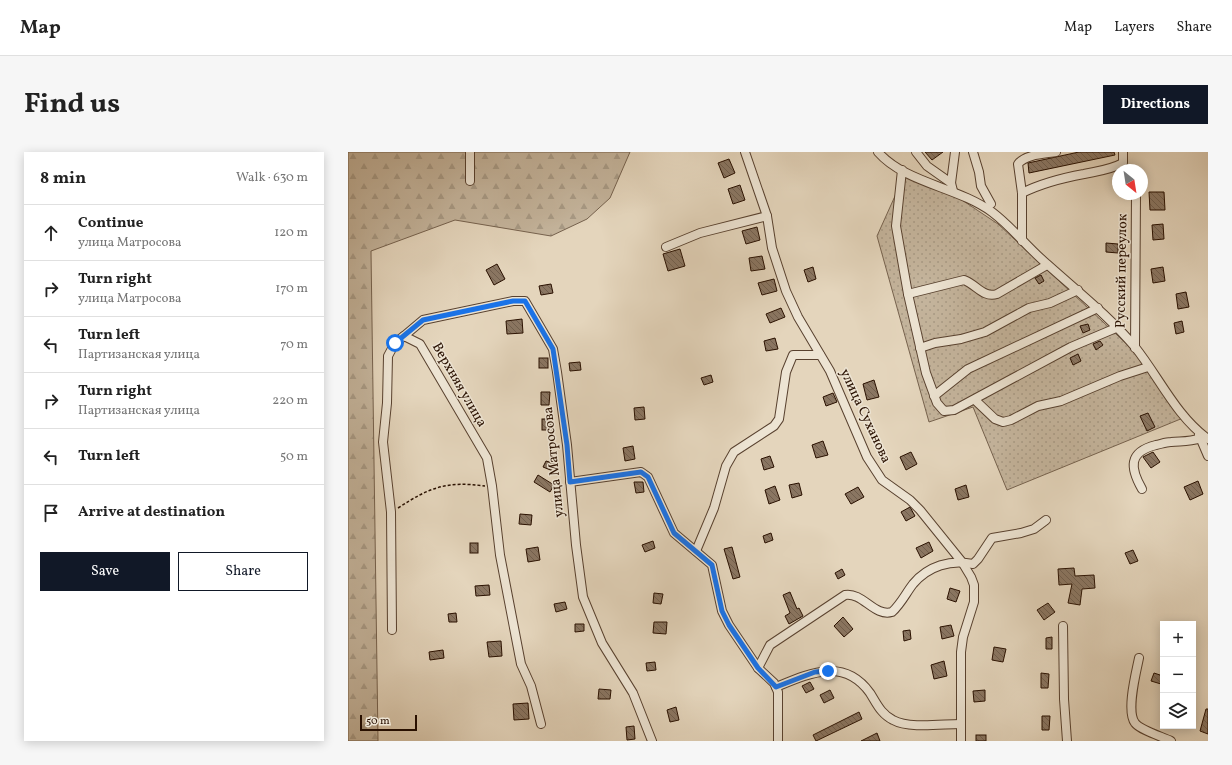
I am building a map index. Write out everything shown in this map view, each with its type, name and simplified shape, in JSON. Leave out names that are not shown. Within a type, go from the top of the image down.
[{"type":"street","points":[[470,152],[470,181]]},
{"type":"street","name":"улица Суханова","points":[[745,152],[767,216],[772,248],[786,291],[798,317],[830,371],[867,457],[876,473],[882,480],[910,500],[962,562],[971,577],[975,594],[972,610],[961,644],[961,741]]},
{"type":"street","points":[[878,152],[886,161],[902,170],[952,187]]},
{"type":"street","points":[[916,152],[927,166],[952,187],[992,212],[1047,265],[1098,308],[1135,348],[1202,436],[1208,456]]},
{"type":"street","points":[[952,187],[955,152]]},
{"type":"street","points":[[973,152],[979,172],[981,186],[990,204]]},
{"type":"street","points":[[1022,241],[1022,193],[1018,164],[1020,161],[1034,156],[1056,152]]},
{"type":"street","points":[[1122,164],[1123,152]]},
{"type":"street","points":[[902,170],[896,226],[908,294],[926,373],[940,408],[948,412],[975,400],[1071,347],[1116,328]]},
{"type":"street","points":[[1022,193],[1036,185],[1055,180],[1112,170]]},
{"type":"street","name":"Русский переулок","points":[[1135,348],[1136,200]]},
{"type":"street","points":[[666,247],[700,233],[767,216]]},
{"type":"street","points":[[908,294],[964,280],[972,283],[986,295],[991,296],[1047,265]]},
{"type":"street","points":[[920,348],[941,341],[961,339],[979,334],[1029,308],[1050,303],[1078,290]]},
{"type":"street","name":"улица Матросова","points":[[404,336],[423,320],[513,301],[525,301],[553,349],[567,445],[583,597],[602,643],[633,693],[652,741]]},
{"type":"street","points":[[934,396],[968,369],[1098,308]]},
{"type":"street","points":[[392,630],[391,512],[383,442],[387,403],[386,373],[388,356],[395,343],[404,336]]},
{"type":"street","name":"Верхняя улица","points":[[404,336],[420,344],[487,458],[492,486],[500,555],[521,664],[531,686],[541,724]]},
{"type":"street","points":[[696,551],[714,508],[726,466],[734,452],[774,426],[779,419],[786,372],[793,355],[820,355]]},
{"type":"street","points":[[975,400],[995,419],[1003,422],[1011,420],[1038,406],[1062,401],[1148,367]]},
{"type":"street","points":[[1142,489],[1134,473],[1133,464],[1140,451],[1145,448],[1171,442],[1192,442],[1202,436]]},
{"type":"street","points":[[570,482],[641,472],[648,477],[674,533],[712,565],[722,611],[729,625],[758,668],[776,687],[778,692],[778,741]]},
{"type":"street","points":[[758,668],[770,645],[845,595],[854,595],[882,612],[892,612],[914,583],[924,574],[948,563],[962,562],[973,564],[992,538],[1034,529],[1046,520]]},
{"type":"street","points":[[1063,626],[1064,699],[1067,741]]},
{"type":"street","points":[[1139,658],[1132,702],[1133,720],[1140,727],[1172,741]]},
{"type":"street","points":[[776,687],[815,672],[839,671],[857,679],[865,687],[882,712],[894,721],[910,724],[960,724]]},
{"type":"path","points":[[391,512],[424,492],[444,485],[462,483],[492,486]]},
{"type":"green space","points":[[348,152],[630,152],[610,198],[587,219],[551,236],[455,220],[371,251],[378,741],[348,741]]},
{"type":"green space","points":[[904,176],[953,194],[998,224],[1132,349],[1183,418],[1007,490],[973,407],[929,422],[877,236]]},
{"type":"building","points":[[925,152],[943,152],[932,160]]},
{"type":"building","points":[[1079,152],[1114,152],[1115,155],[1029,173],[1028,163]]},
{"type":"building","points":[[729,159],[735,173],[724,178],[718,163]]},
{"type":"building","points":[[740,185],[745,200],[733,204],[728,189]]},
{"type":"building","points":[[1149,192],[1164,192],[1165,210],[1150,210]]},
{"type":"building","points":[[1163,224],[1164,239],[1153,240],[1152,225]]},
{"type":"building","points":[[757,227],[760,240],[746,244],[742,231]]},
{"type":"building","points":[[1106,243],[1118,244],[1118,253],[1106,252]]},
{"type":"building","points":[[680,249],[685,266],[668,271],[663,254]]},
{"type":"building","points":[[762,256],[765,269],[751,271],[749,258]]},
{"type":"building","points":[[497,264],[505,279],[494,285],[486,270]]},
{"type":"building","points":[[813,267],[816,279],[808,282],[804,270]]},
{"type":"building","points":[[1163,267],[1165,281],[1153,283],[1151,269]]},
{"type":"building","points":[[1041,275],[1044,281],[1039,284],[1035,278]]},
{"type":"building","points":[[774,279],[777,291],[762,295],[758,283]]},
{"type":"building","points":[[551,284],[553,293],[541,295],[539,286]]},
{"type":"building","points":[[1186,292],[1189,307],[1178,309],[1176,294]]},
{"type":"building","points":[[781,308],[785,317],[770,323],[766,314]]},
{"type":"building","points":[[522,319],[523,333],[507,334],[506,321]]},
{"type":"building","points":[[1182,321],[1184,332],[1176,334],[1174,323]]},
{"type":"building","points":[[1088,324],[1090,330],[1083,333],[1080,326]]},
{"type":"building","points":[[775,338],[778,349],[766,351],[764,341]]},
{"type":"building","points":[[1100,341],[1103,345],[1096,350],[1093,344]]},
{"type":"building","points":[[1078,354],[1081,361],[1073,365],[1070,358]]},
{"type":"building","points":[[539,358],[548,358],[548,368],[539,368]]},
{"type":"building","points":[[580,362],[581,370],[570,371],[569,363]]},
{"type":"building","points":[[711,375],[713,382],[704,385],[701,378]]},
{"type":"building","points":[[874,380],[879,397],[867,400],[863,384]]},
{"type":"building","points":[[541,392],[550,392],[549,405],[541,405]]},
{"type":"building","points":[[833,393],[837,402],[826,406],[823,397]]},
{"type":"building","points":[[644,407],[645,419],[635,420],[634,408]]},
{"type":"building","points":[[1148,413],[1155,427],[1147,431],[1140,416]]},
{"type":"building","points":[[542,419],[551,419],[551,430],[542,430]]},
{"type":"building","points":[[823,441],[828,455],[816,458],[812,445]]},
{"type":"building","points":[[633,446],[635,459],[625,461],[623,448]]},
{"type":"building","points":[[911,452],[917,464],[906,470],[900,457]]},
{"type":"building","points":[[1153,452],[1160,462],[1151,468],[1143,457]]},
{"type":"building","points":[[770,456],[774,467],[764,470],[761,459]]},
{"type":"building","points":[[546,461],[556,464],[553,471],[543,467]]},
{"type":"building","points":[[538,475],[554,485],[550,492],[534,482]]},
{"type":"building","points":[[1198,481],[1203,494],[1190,500],[1184,487]]},
{"type":"building","points":[[634,482],[643,482],[644,492],[636,493]]},
{"type":"building","points":[[799,483],[802,495],[792,498],[789,485]]},
{"type":"building","points":[[966,485],[969,497],[958,500],[955,489]]},
{"type":"building","points":[[775,486],[780,500],[769,504],[765,490]]},
{"type":"building","points":[[858,487],[864,497],[851,504],[845,494]]},
{"type":"building","points":[[910,507],[915,516],[906,521],[901,512]]},
{"type":"building","points":[[520,514],[532,515],[531,525],[519,524]]},
{"type":"building","points":[[771,533],[773,540],[765,543],[763,536]]},
{"type":"building","points":[[653,541],[655,548],[645,552],[642,545]]},
{"type":"building","points":[[929,542],[933,551],[921,558],[916,548]]},
{"type":"building","points":[[470,543],[478,543],[478,553],[470,553]]},
{"type":"building","points":[[538,547],[540,560],[528,562],[526,549]]},
{"type":"building","points":[[732,547],[740,577],[733,579],[724,549]]},
{"type":"building","points":[[1133,550],[1138,561],[1130,564],[1125,553]]},
{"type":"building","points":[[1074,568],[1075,576],[1094,575],[1095,588],[1082,589],[1080,605],[1068,603],[1072,584],[1059,585],[1058,569]]},
{"type":"building","points":[[842,569],[845,575],[838,579],[835,573]]},
{"type":"building","points":[[489,585],[490,595],[476,596],[475,586]]},
{"type":"building","points":[[950,588],[960,591],[956,602],[947,599]]},
{"type":"building","points":[[790,592],[797,609],[799,608],[803,616],[789,624],[785,616],[790,613],[783,595]]},
{"type":"building","points":[[654,593],[663,594],[661,604],[653,603]]},
{"type":"building","points":[[565,602],[567,609],[556,612],[554,604]]},
{"type":"building","points":[[1048,603],[1055,612],[1044,620],[1037,610]]},
{"type":"building","points":[[456,613],[457,622],[449,622],[448,614]]},
{"type":"building","points":[[843,617],[853,629],[844,637],[834,626]]},
{"type":"building","points":[[654,622],[667,622],[666,634],[653,633]]},
{"type":"building","points":[[575,624],[584,624],[584,631],[575,632]]},
{"type":"building","points":[[951,625],[954,636],[942,639],[940,627]]},
{"type":"building","points":[[910,630],[911,639],[904,641],[903,631]]},
{"type":"building","points":[[1052,637],[1052,649],[1046,649],[1046,638]]},
{"type":"building","points":[[501,641],[502,656],[489,657],[487,642]]},
{"type":"building","points":[[994,647],[1006,649],[1003,662],[992,660]]},
{"type":"building","points":[[443,650],[444,658],[430,660],[429,652]]},
{"type":"building","points":[[944,661],[947,676],[934,679],[931,665]]},
{"type":"building","points":[[655,662],[656,670],[647,671],[646,663]]},
{"type":"building","points":[[1041,673],[1049,674],[1048,688],[1041,688]]},
{"type":"building","points":[[1154,673],[1160,675],[1160,684],[1151,681]]},
{"type":"building","points":[[810,682],[814,689],[806,693],[802,686]]},
{"type":"building","points":[[599,689],[611,690],[610,699],[598,699]]},
{"type":"building","points":[[830,690],[834,698],[824,703],[820,695]]},
{"type":"building","points":[[985,690],[985,701],[974,702],[973,691]]},
{"type":"building","points":[[528,703],[529,719],[514,720],[513,704]]},
{"type":"building","points":[[676,707],[679,720],[670,722],[667,710]]},
{"type":"building","points":[[1206,709],[1208,709],[1208,734],[1200,731]]},
{"type":"building","points":[[859,712],[862,719],[816,741],[813,735]]},
{"type":"building","points":[[1042,716],[1050,716],[1049,730],[1042,730]]},
{"type":"building","points":[[634,726],[635,739],[627,740],[626,727]]},
{"type":"building","points":[[877,733],[880,741],[861,741]]},
{"type":"building","points":[[976,735],[986,735],[986,741],[976,741]]},
{"type":"route","points":[[395,343],[423,320],[513,301],[525,301],[531,308],[553,349],[567,445],[570,482],[641,472],[648,477],[674,533],[712,565],[722,611],[729,625],[758,668],[774,683],[776,687],[815,672],[828,671]]}]
